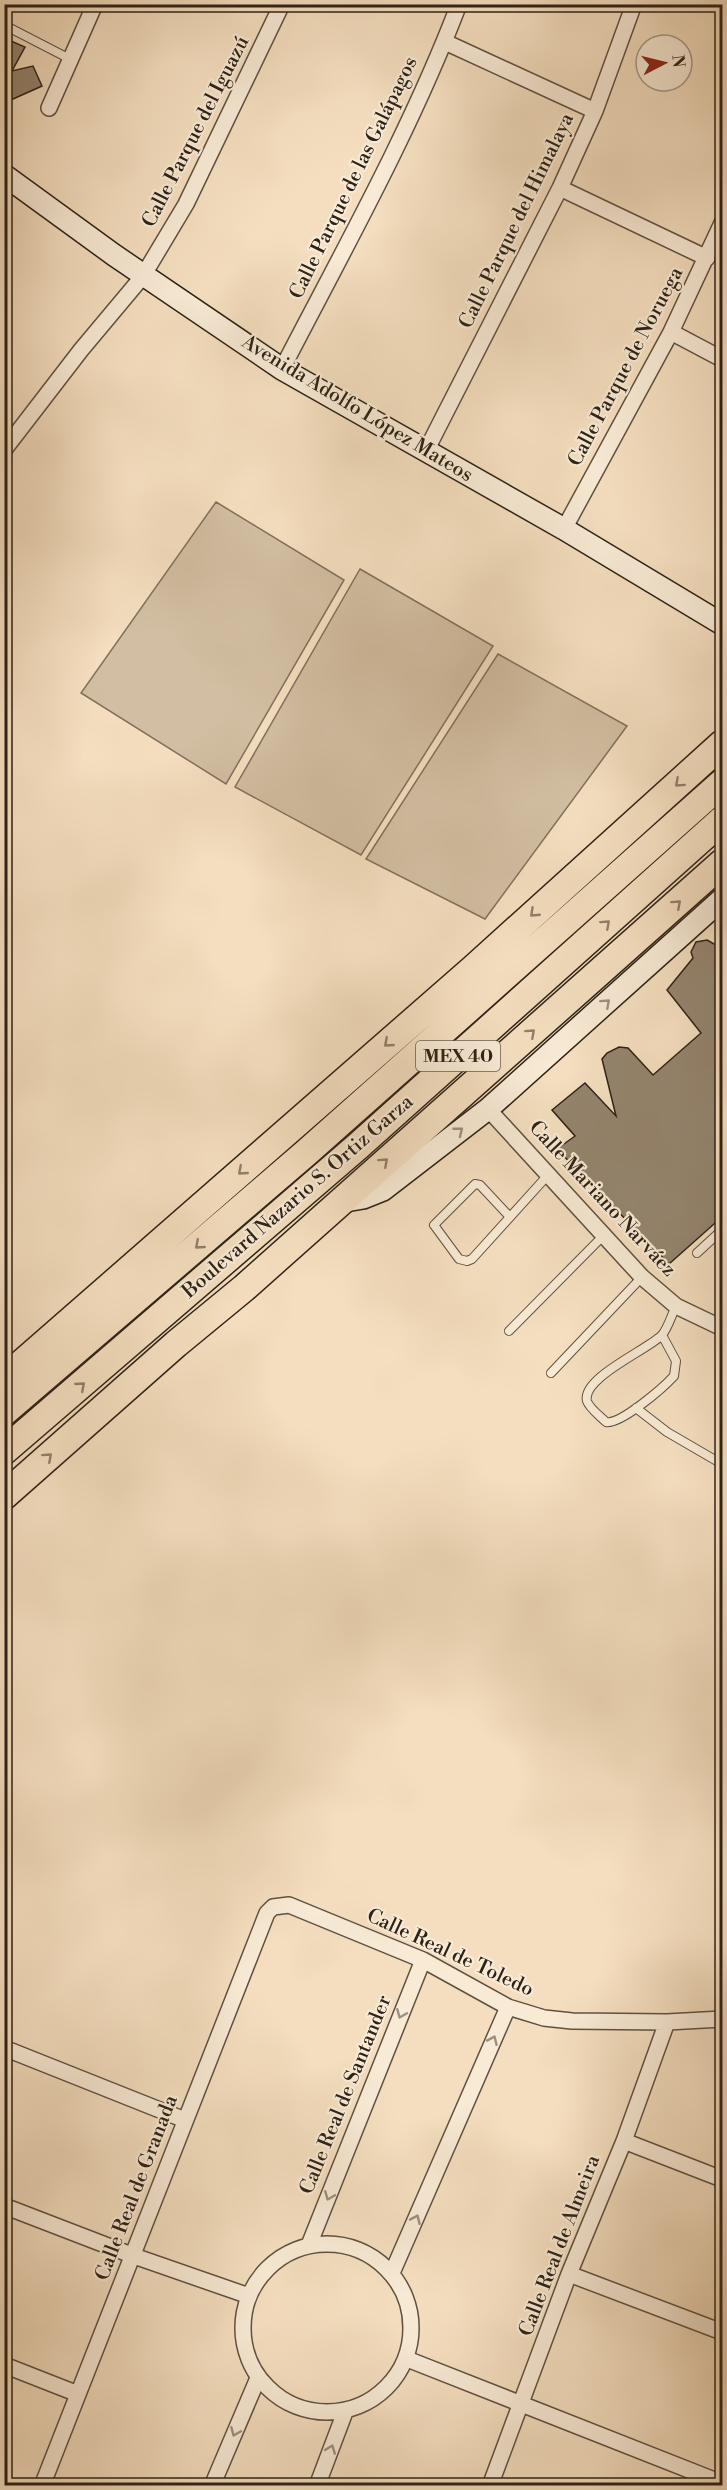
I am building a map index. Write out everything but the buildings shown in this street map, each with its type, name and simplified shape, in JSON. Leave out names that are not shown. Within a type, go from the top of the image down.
[{"type":"highway","points":[[4,1378],[473,969],[723,744]]},
{"type":"highway","name":"Boulevard Nazario S. Ortiz Garza","points":[[4,1412],[307,1152],[723,783]]},
{"type":"highway","name":"Boulevard Nazario S. Ortiz Garza","points":[[4,1451],[357,1147],[723,820]]},
{"type":"highway","points":[[4,1496],[176,1344],[244,1288],[723,863]]},
{"type":"highway","points":[[452,1024],[473,969]]},
{"type":"highway","points":[[176,1344],[197,1317],[320,1198],[357,1147]]},
{"type":"street","points":[[49,108],[95,4]]},
{"type":"street","name":"Calle Parque del Iguazú","points":[[4,450],[81,350],[143,276],[186,204],[282,4]]},
{"type":"street","name":"Calle Parque de las Galápagos","points":[[282,369],[364,211],[445,42],[459,4]]},
{"type":"street","name":"Calle Parque del Himalaya","points":[[426,451],[560,188],[595,111],[634,4]]},
{"type":"street","points":[[445,42],[595,111]]},
{"type":"street","name":"Avenida Adolfo López Mateos","points":[[4,175],[143,276],[282,369],[564,529],[723,624]]},
{"type":"street","points":[[560,188],[707,258]]},
{"type":"street","name":"Calle Parque de Noruega","points":[[564,529],[670,332],[723,223]]},
{"type":"street","points":[[670,332],[723,359]]},
{"type":"street","points":[[339,1203],[363,1198],[383,1190],[488,1109],[723,898]]},
{"type":"street","name":"Calle Mariano Narváez","points":[[488,1109],[642,1277],[676,1306],[723,1328]]},
{"type":"street","name":"Calle Real de Toledo","points":[[273,1907],[289,1905],[423,1960],[508,2007],[544,2018],[572,2021],[667,2022],[723,2019]]},
{"type":"street","name":"Calle Real de Granada","points":[[42,2486],[267,1913],[273,1907]]},
{"type":"street","name":"Calle Real de Santander","points":[[309,2245],[423,1960]]},
{"type":"street","points":[[392,2273],[508,2007]]},
{"type":"street","name":"Calle Real de Almeira","points":[[490,2486],[569,2274],[624,2141],[667,2022]]},
{"type":"street","points":[[4,2048],[185,2120]]},
{"type":"street","points":[[624,2141],[718,2174]]},
{"type":"street","points":[[4,2206],[134,2256],[249,2296]]},
{"type":"street","points":[[340,2244],[369,2253],[392,2273],[408,2299],[412,2329],[407,2359],[392,2384],[371,2402],[345,2412],[312,2412],[282,2401],[258,2378],[246,2352],[242,2324],[249,2296],[263,2272],[284,2255],[309,2245],[340,2244]]},
{"type":"street","points":[[569,2274],[723,2332]]},
{"type":"street","points":[[407,2359],[521,2405],[691,2479],[723,2483]]},
{"type":"street","points":[[4,2366],[78,2394]]},
{"type":"street","points":[[212,2486],[258,2378]]},
{"type":"street","points":[[317,2486],[345,2412]]},
{"type":"lane","points":[[4,25],[70,59]]},
{"type":"lane","points":[[510,1217],[480,1185],[475,1184],[434,1225],[459,1258],[467,1261],[510,1217],[548,1175]]},
{"type":"lane","points":[[697,1253],[723,1230]]},
{"type":"lane","points":[[509,1331],[604,1235]]},
{"type":"lane","points":[[551,1372],[642,1277]]},
{"type":"lane","points":[[662,1335],[676,1362],[674,1376],[636,1408],[610,1423],[588,1404],[587,1394],[590,1388],[607,1372],[662,1335],[676,1306]]},
{"type":"lane","points":[[636,1408],[667,1432],[723,1464]]},
{"type":"shaded area","points":[[216,502],[344,580],[226,784],[81,693]]},
{"type":"shaded area","points":[[360,569],[493,646],[361,855],[235,787]]},
{"type":"shaded area","points":[[498,654],[627,726],[485,919],[366,859]]}]
